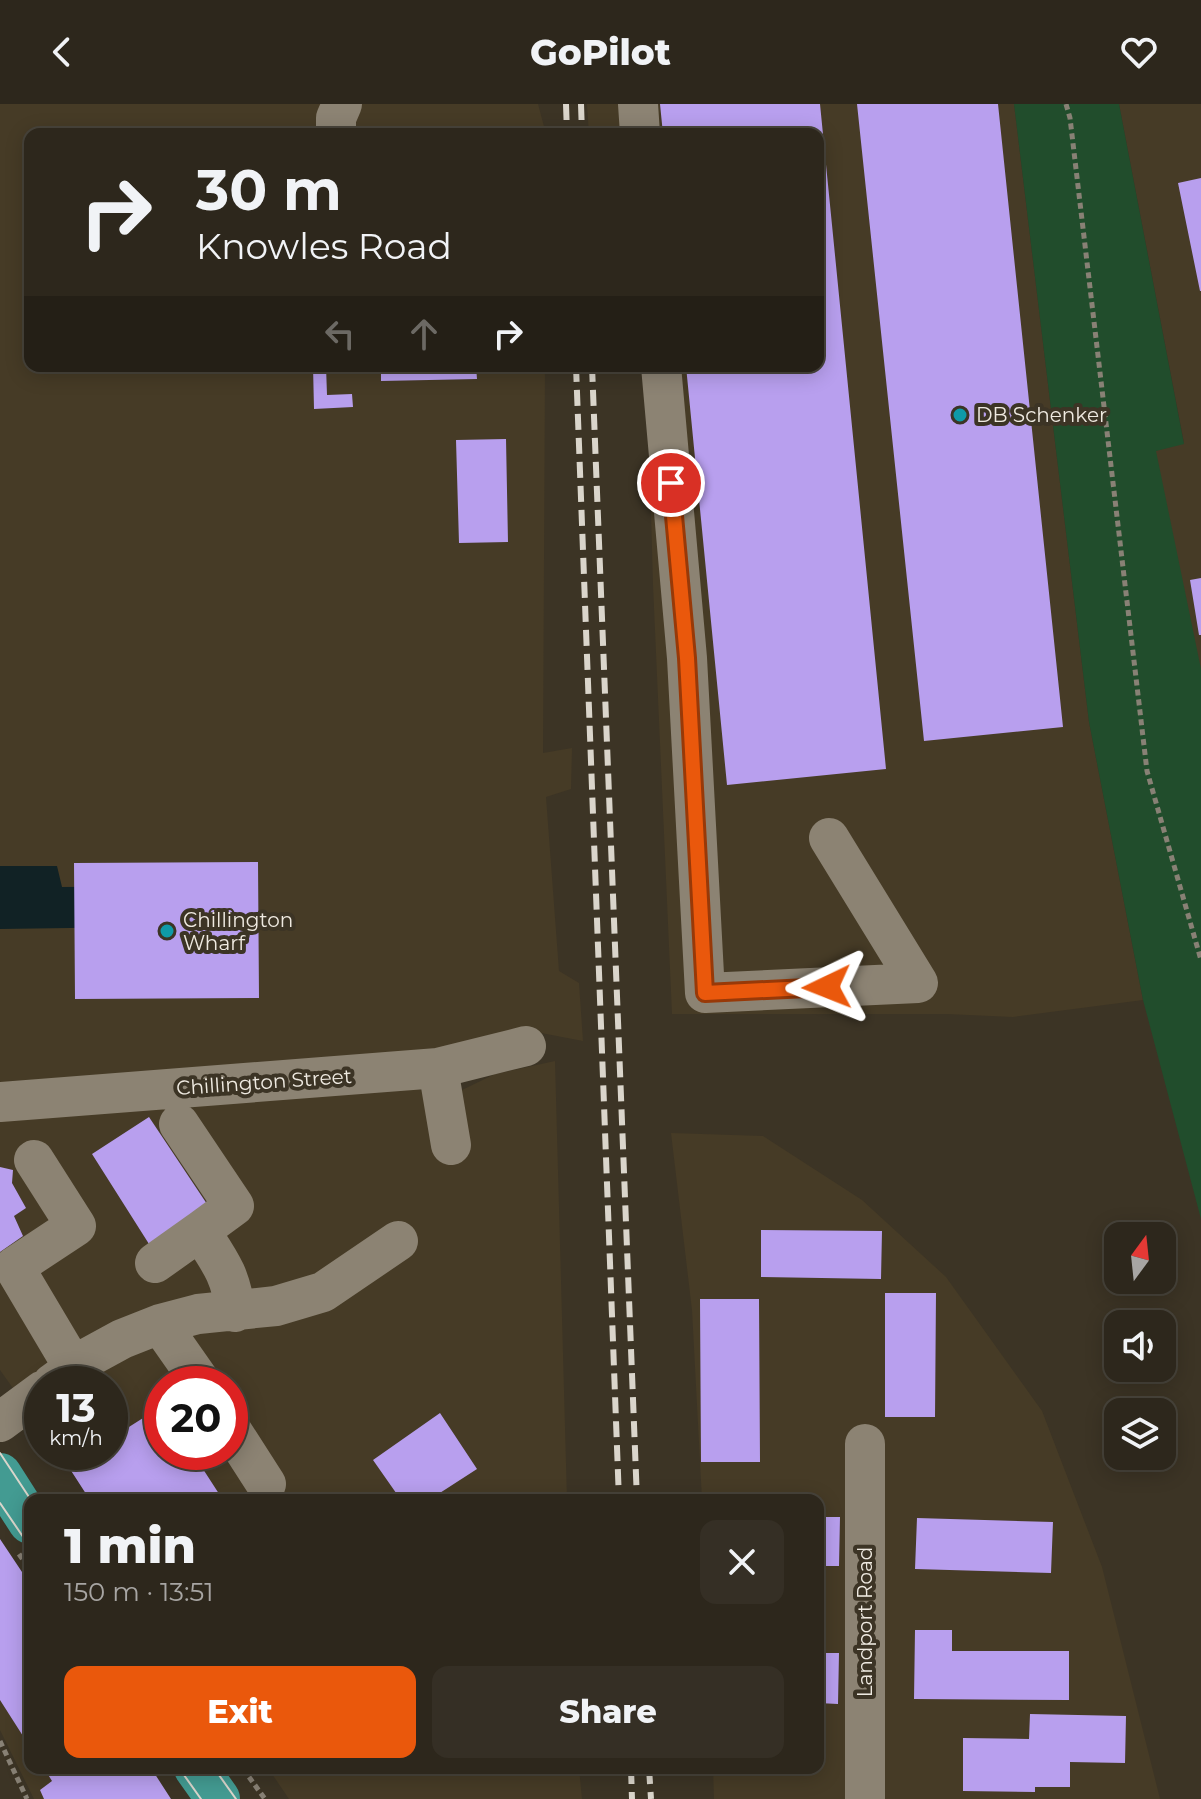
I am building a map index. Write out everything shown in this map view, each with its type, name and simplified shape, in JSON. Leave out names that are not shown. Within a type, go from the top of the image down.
[{"type":"highway","points":[[0,1475],[24,1513]]},
{"type":"highway","points":[[200,1774],[218,1799]]},
{"type":"street","points":[[336,128],[336,118],[342,104]]},
{"type":"street","points":[[638,104],[640,128]]},
{"type":"street","points":[[662,372],[687,658],[705,993],[918,983],[829,838]]},
{"type":"street","name":"Chillington Street","points":[[0,1102],[438,1068],[526,1046]]},
{"type":"street","points":[[438,1068],[451,1145]]},
{"type":"street","points":[[155,1263],[234,1206],[179,1124]]},
{"type":"street","points":[[34,1160],[76,1226],[14,1267],[59,1366]]},
{"type":"street","points":[[200,1231],[225,1269],[233,1289],[235,1312]]},
{"type":"street","points":[[79,1366],[122,1339],[160,1324],[198,1314],[276,1306],[323,1292],[398,1241]]},
{"type":"street","points":[[160,1324],[189,1366]]},
{"type":"street","points":[[0,1422],[24,1404]]},
{"type":"street","name":"Landport Road","points":[[865,1444],[865,1799]]},
{"type":"street","points":[[248,1456],[266,1484]]},
{"type":"path","points":[[1066,104],[1147,771],[1201,960]]},
{"type":"path","points":[[0,1741],[27,1799]]},
{"type":"path","points":[[246,1774],[265,1799]]},
{"type":"shaded area","points":[[0,104],[538,104],[544,128],[24,128],[24,372],[545,372],[543,753],[572,748],[571,789],[546,797],[559,971],[579,983],[583,1041],[536,1032],[455,1050],[0,1084]]},
{"type":"shaded area","points":[[587,104],[1014,104],[1089,722],[1143,1000],[1013,1017],[947,1014],[672,1014],[653,585],[647,372],[824,372],[824,128],[589,128]]},
{"type":"shaded area","points":[[1119,104],[1201,104],[1201,676],[1155,451],[1184,443]]},
{"type":"shaded area","points":[[0,866],[57,866],[62,887],[208,886],[209,926],[0,929]]},
{"type":"shaded area","points":[[555,1061],[567,1494],[86,1494],[71,1470],[128,1470],[128,1366],[24,1366],[24,1404],[0,1370],[0,1116],[402,1083],[424,1091],[462,1090],[495,1074]]},
{"type":"shaded area","points":[[671,1133],[763,1136],[862,1200],[946,1277],[1042,1411],[1102,1567],[1160,1799],[714,1799],[713,1774],[824,1774],[824,1494],[702,1494],[692,1310]]},
{"type":"shaded area","points":[[0,1539],[24,1575],[24,1774],[155,1774],[171,1799],[34,1799],[0,1730]]},
{"type":"shaded area","points":[[272,1774],[580,1774],[582,1799],[289,1799]]},
{"type":"green space","points":[[1014,104],[1119,104],[1184,444],[1156,451],[1201,669],[1201,1219],[1143,1000],[1089,722]]},
{"type":"building","points":[[660,104],[820,104],[822,128],[662,128]]},
{"type":"building","name":"DB Schenker","points":[[857,104],[998,104],[1063,727],[924,741]]},
{"type":"building","points":[[824,144],[886,769],[727,785],[687,372],[824,372]]},
{"type":"building","points":[[1201,178],[1201,291],[1200,291],[1178,183]]},
{"type":"building","points":[[313,372],[326,372],[327,395],[352,394],[353,407],[314,409]]},
{"type":"building","points":[[381,372],[476,372],[477,379],[381,381]]},
{"type":"building","points":[[506,439],[508,542],[459,543],[456,440]]},
{"type":"building","points":[[1201,578],[1201,635],[1199,635],[1190,580]]},
{"type":"building","name":"Chillington Wharf","points":[[258,862],[259,998],[75,999],[74,863]]},
{"type":"building","points":[[149,1117],[209,1207],[149,1244],[92,1154]]},
{"type":"building","points":[[0,1167],[13,1170],[12,1183],[26,1208],[14,1216],[23,1236],[0,1252]]},
{"type":"building","points":[[761,1230],[882,1231],[881,1279],[761,1277]]},
{"type":"building","points":[[885,1293],[936,1293],[935,1417],[885,1417]]},
{"type":"building","points":[[700,1299],[759,1299],[760,1462],[701,1462]]},
{"type":"building","points":[[440,1413],[477,1469],[438,1494],[397,1494],[373,1460]]},
{"type":"building","points":[[144,1417],[144,1470],[204,1470],[219,1494],[86,1494],[71,1470],[128,1470],[128,1428]]},
{"type":"building","points":[[824,1517],[840,1517],[839,1566],[824,1566]]},
{"type":"building","points":[[917,1518],[1053,1522],[1051,1573],[915,1569]]},
{"type":"building","points":[[0,1539],[24,1575],[24,1738],[0,1700]]},
{"type":"building","points":[[915,1630],[952,1630],[952,1651],[1069,1651],[1069,1700],[914,1699]]},
{"type":"building","points":[[824,1653],[839,1653],[838,1704],[824,1703]]},
{"type":"building","points":[[1030,1714],[1126,1716],[1125,1763],[1070,1762],[1070,1787],[1035,1787],[1035,1792],[963,1791],[963,1738],[1029,1739]]},
{"type":"building","points":[[48,1774],[155,1774],[171,1799],[44,1799],[40,1790],[52,1781]]},
{"type":"tram line","points":[[0,1453],[27,1494]]},
{"type":"tram line","points":[[0,1503],[24,1538]]},
{"type":"tram line","points":[[183,1774],[201,1799]]},
{"type":"tram line","points":[[218,1774],[236,1799]]},
{"type":"railway","points":[[566,104],[567,128]]},
{"type":"railway","points":[[581,104],[582,128]]},
{"type":"railway","points":[[576,372],[619,1494]]},
{"type":"railway","points":[[592,372],[637,1494]]},
{"type":"railway","points":[[631,1774],[632,1799]]},
{"type":"railway","points":[[649,1774],[651,1799]]},
{"type":"place","name":"DB Schenker","points":[[960,415]]},
{"type":"place","name":"Chillington Wharf","points":[[167,931]]},
{"type":"route","points":[[671,483],[687,658],[705,993],[827,987]]}]
